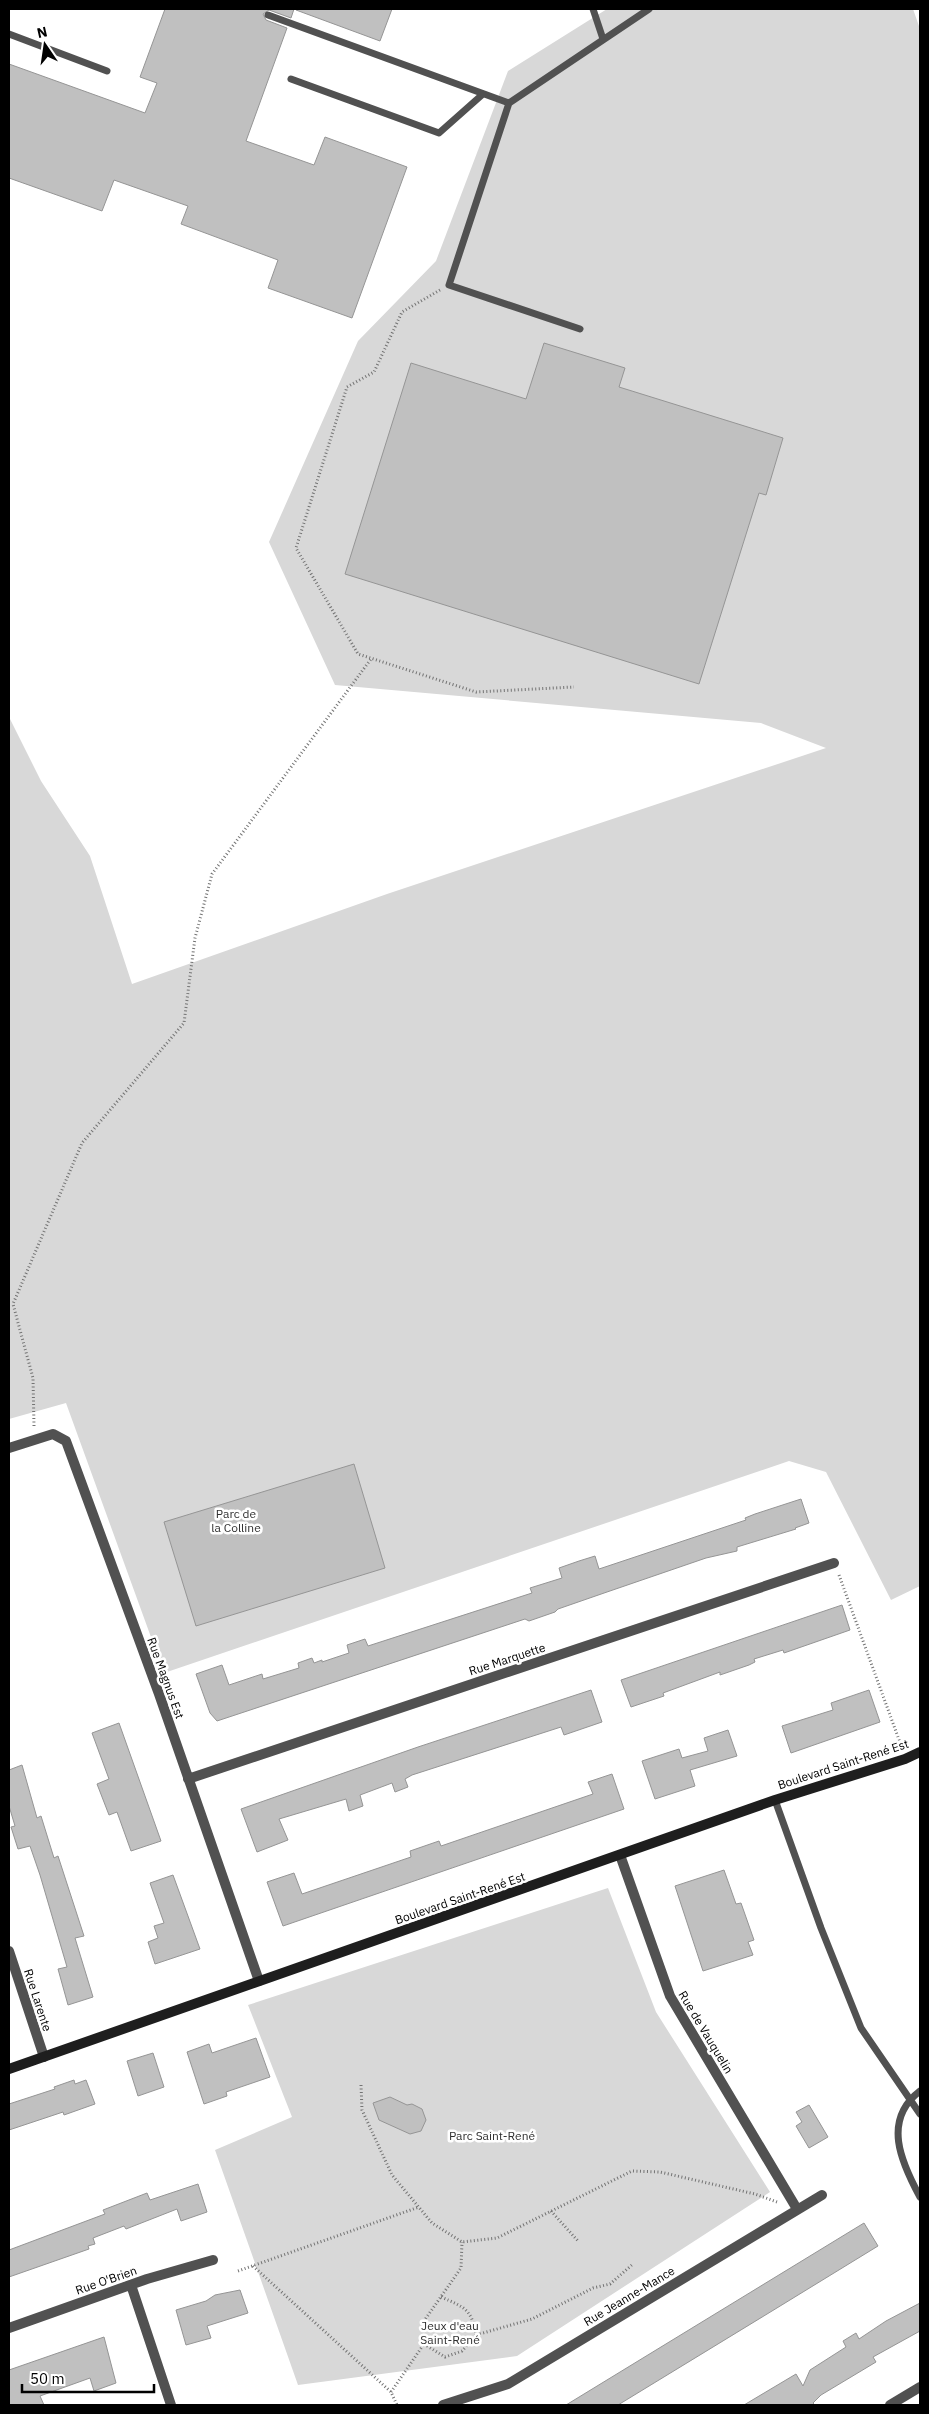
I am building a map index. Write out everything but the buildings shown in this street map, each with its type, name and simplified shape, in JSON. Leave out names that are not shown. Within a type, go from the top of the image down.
[{"type":"street","name":"Rue Magnus Est","points":[[9,1448],[53,1434],[66,1441],[259,1981]]},
{"type":"street","name":"Rue Marquette","points":[[188,1779],[834,1563]]},
{"type":"street","name":"Boulevard Saint-René Est","points":[[9,2069],[775,1800],[905,1759],[920,1752]]},
{"type":"street","name":"Rue de Vauquelin","points":[[620,1855],[670,1996],[797,2209]]},
{"type":"street","name":"Rue Larente","points":[[9,1950],[44,2057]]},
{"type":"street","name":"Rue Jeanne-Mance","points":[[443,2405],[508,2384],[822,2194]]},
{"type":"street","name":"Rue O'Brien","points":[[9,2328],[131,2285],[213,2260]]},
{"type":"street","points":[[131,2285],[171,2405]]},
{"type":"street","points":[[890,2405],[920,2387]]},
{"type":"lane","points":[[593,9],[603,39]]},
{"type":"lane","points":[[580,329],[449,285],[509,102],[650,9]]},
{"type":"lane","points":[[268,15],[509,102]]},
{"type":"lane","points":[[9,34],[107,71]]},
{"type":"lane","points":[[291,79],[439,133],[483,94]]},
{"type":"lane","points":[[775,1800],[820,1928],[861,2028],[911,2098],[920,2114]]},
{"type":"lane","points":[[920,2091],[911,2098],[897,2125],[900,2151],[908,2175],[920,2197]]},
{"type":"lane","points":[[911,2098],[920,2106]]},
{"type":"path","points":[[449,285],[402,312],[374,372],[347,387],[296,548],[358,654],[476,692],[574,687]]},
{"type":"path","points":[[36,1440],[33,1419],[33,1378],[13,1304],[82,1143],[184,1023],[195,938],[212,874],[371,658]]},
{"type":"path","points":[[834,1563],[905,1759]]},
{"type":"path","points":[[360,2085],[362,2110],[392,2175],[432,2223],[462,2242],[496,2238],[632,2171],[660,2172],[755,2194],[797,2209]]},
{"type":"path","points":[[238,2271],[419,2207]]},
{"type":"path","points":[[551,2210],[578,2241]]},
{"type":"path","points":[[390,2392],[424,2344],[424,2321],[461,2268],[462,2242]]},
{"type":"path","points":[[424,2344],[445,2357],[462,2351],[476,2335],[532,2319],[593,2288],[610,2284],[633,2264]]},
{"type":"path","points":[[254,2266],[390,2392],[397,2405]]},
{"type":"path","points":[[441,2297],[465,2307],[474,2320],[476,2335]]},
{"type":"green space","name":"Parc de la Colline","points":[[607,9],[913,9],[920,29],[920,1586],[891,1600],[826,1472],[789,1461],[164,1673],[66,1403],[9,1419],[9,717],[41,781],[90,856],[132,984],[387,894],[826,748],[761,723],[335,685],[269,542],[358,341],[436,261],[508,71]]},
{"type":"green space","name":"Parc Saint-René","points":[[608,1888],[656,2012],[770,2192],[517,2356],[298,2385],[215,2150],[292,2117],[248,2005]]},
{"type":"park label","name":"Jeux d'eau Saint-René","points":[[450,2332]]}]
